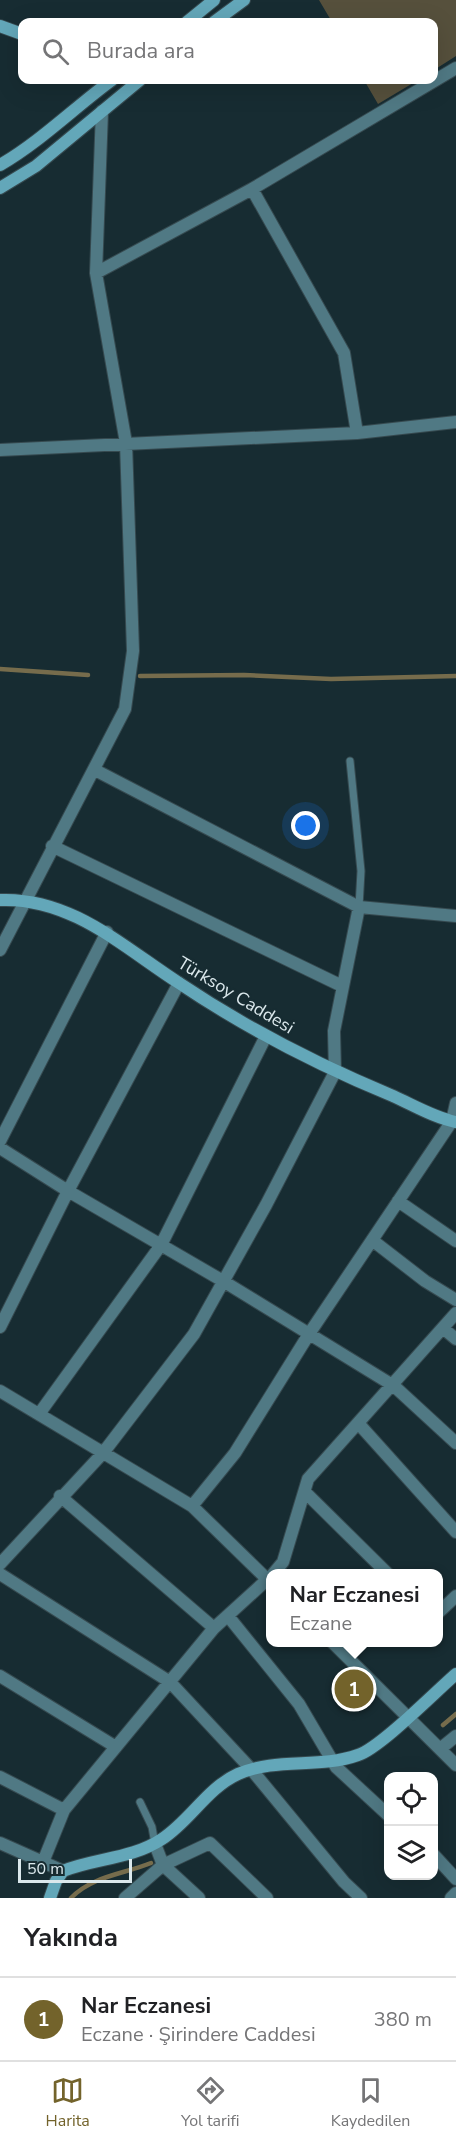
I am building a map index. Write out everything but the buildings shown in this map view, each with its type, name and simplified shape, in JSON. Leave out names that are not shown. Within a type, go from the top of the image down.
[{"type":"street","points":[[192,18],[214,0]]},
{"type":"street","points":[[219,18],[244,0]]},
{"type":"street","points":[[0,26],[18,33]]},
{"type":"street","points":[[438,79],[456,68]]},
{"type":"street","points":[[0,165],[19,154],[73,108],[106,84]]},
{"type":"street","points":[[0,188],[36,166],[135,84]]},
{"type":"street","points":[[96,273],[252,189],[429,84]]},
{"type":"street","points":[[0,950],[23,901],[95,770],[125,709],[133,651],[126,442],[96,273],[102,111]]},
{"type":"street","points":[[252,189],[344,353],[357,433]]},
{"type":"street","points":[[0,450],[126,442],[357,433],[456,423]]},
{"type":"street","points":[[95,770],[359,906],[456,916]]},
{"type":"street","points":[[52,846],[342,986]]},
{"type":"street","name":"Türksoy Caddesi","points":[[0,900],[23,901],[60,910],[107,932],[179,983],[266,1035],[334,1072],[454,1122]]},
{"type":"street","points":[[0,1564],[60,1496],[103,1453],[194,1334],[224,1281],[334,1072],[334,1031],[359,906]]},
{"type":"street","points":[[0,1141],[107,932]]},
{"type":"street","points":[[0,1327],[68,1191],[179,983]]},
{"type":"street","points":[[39,1414],[161,1245],[266,1035]]},
{"type":"street","points":[[192,1506],[235,1454],[309,1334],[454,1122],[456,1103]]},
{"type":"street","points":[[0,1148],[68,1191],[224,1281],[394,1386],[456,1443]]},
{"type":"street","points":[[398,1201],[456,1241]]},
{"type":"street","points":[[372,1240],[425,1281],[456,1300]]},
{"type":"street","points":[[277,1569],[283,1562],[306,1493],[308,1479],[394,1386],[456,1313]]},
{"type":"street","points":[[444,1329],[456,1339]]},
{"type":"street","points":[[0,1391],[192,1506],[266,1574]]},
{"type":"street","points":[[358,1423],[456,1532]]},
{"type":"street","points":[[306,1493],[383,1569]]},
{"type":"street","points":[[60,1496],[214,1628]]},
{"type":"street","points":[[0,1574],[170,1682],[251,1769],[344,1882],[361,1898]]},
{"type":"street","points":[[43,1862],[64,1810],[214,1628],[266,1582]]},
{"type":"street","points":[[443,1608],[456,1596]]},
{"type":"street","points":[[228,1616],[299,1704],[336,1767],[384,1811]]},
{"type":"street","points":[[337,1647],[456,1765]]},
{"type":"street","points":[[0,1843],[63,1871],[127,1855],[155,1844],[174,1831],[223,1783],[251,1769],[269,1764],[357,1756],[367,1751],[456,1674]]},
{"type":"street","points":[[0,1676],[116,1747]]},
{"type":"street","points":[[440,1749],[456,1736]]},
{"type":"street","points":[[0,1777],[64,1810]]},
{"type":"street","points":[[125,1898],[163,1865],[210,1843],[267,1898]]},
{"type":"street","points":[[155,1844],[163,1865],[199,1898]]},
{"type":"street","points":[[438,1859],[456,1879]]},
{"type":"street","points":[[50,1898],[56,1881],[63,1871]]},
{"type":"street","points":[[451,1898],[456,1893]]},
{"type":"lane","points":[[350,761],[361,871],[359,906]]},
{"type":"lane","points":[[140,1802],[152,1827],[155,1844]]},
{"type":"shaded area","points":[[319,0],[456,0],[456,56],[438,67],[438,18],[330,18]]},
{"type":"shaded area","points":[[366,84],[411,84],[378,104]]},
{"type":"waterway","points":[[0,669],[88,675]]},
{"type":"waterway","points":[[140,676],[244,675],[331,679],[456,676]]},
{"type":"waterway","points":[[443,1725],[456,1714]]},
{"type":"waterway","points":[[71,1898],[98,1880],[151,1863]]},
{"type":"place","name":"Nar Eczanesi","points":[[354,1689]]}]
